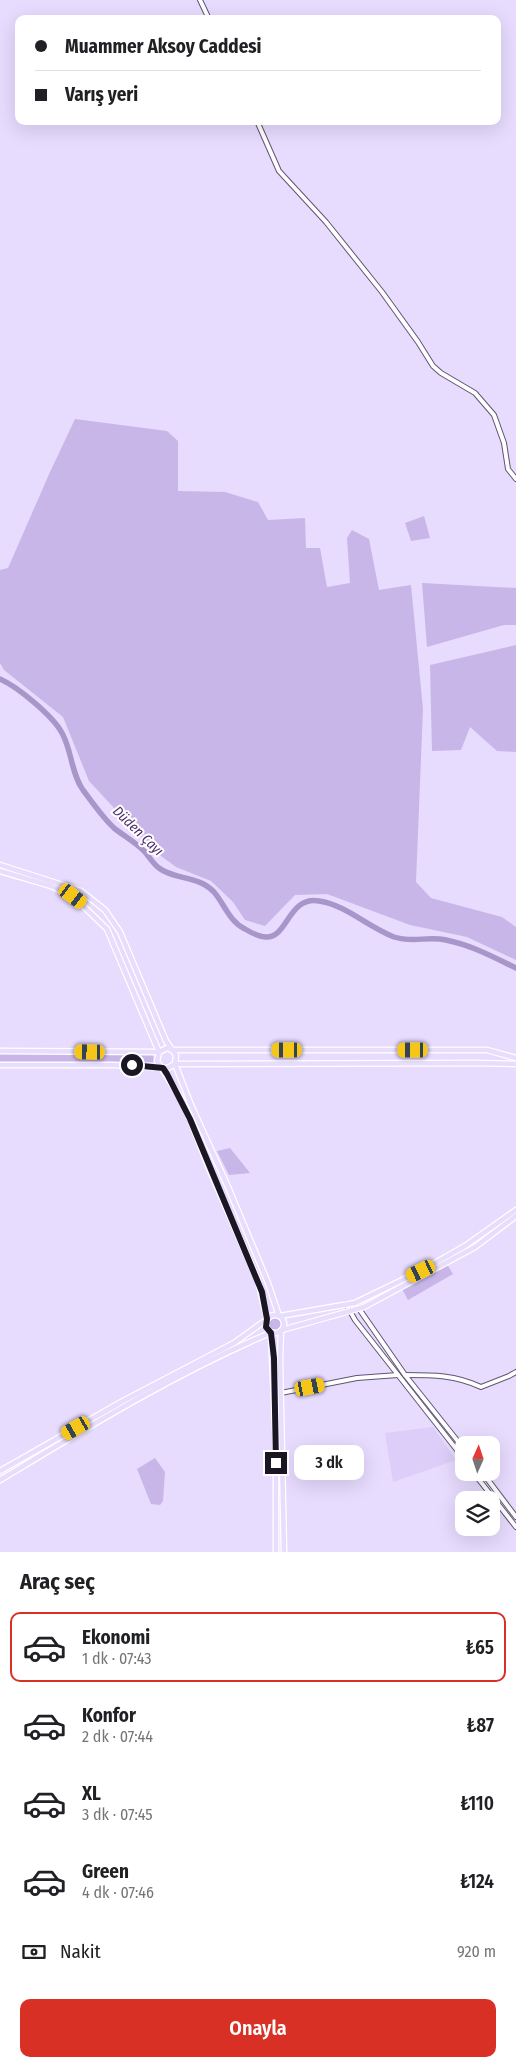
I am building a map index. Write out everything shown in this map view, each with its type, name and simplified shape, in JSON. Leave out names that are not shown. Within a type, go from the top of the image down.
[{"type":"main road","points":[[0,865],[81,890],[105,910],[120,932],[166,1041],[176,1055],[175,1064],[191,1105],[228,1187],[280,1316],[284,1321],[280,1360],[284,1552]]},
{"type":"main road","points":[[0,871],[51,886],[73,896],[106,929],[159,1052],[157,1061],[163,1068],[186,1111],[258,1281],[266,1327],[271,1333],[276,1448],[276,1552]]},
{"type":"main road","points":[[0,1051],[159,1052],[164,1049],[488,1050],[516,1058]]},
{"type":"main road","points":[[0,1065],[113,1065],[168,1068],[175,1064],[516,1064]]},
{"type":"main road","points":[[0,1471],[123,1401],[234,1343],[266,1319],[274,1315],[280,1316],[355,1303],[421,1271],[465,1246],[516,1210]]},
{"type":"main road","points":[[0,1480],[120,1409],[242,1344],[271,1333],[277,1333],[282,1330],[358,1310],[475,1248],[516,1216]]},
{"type":"street","points":[[200,0],[207,15]]},
{"type":"street","points":[[259,125],[279,171],[326,222],[382,292],[433,366],[441,374],[475,393],[494,415],[504,444],[508,469],[516,479]]},
{"type":"street","points":[[355,1303],[358,1310],[406,1375],[455,1438]]},
{"type":"street","points":[[346,1304],[350,1312],[455,1448]]},
{"type":"street","points":[[406,1375],[448,1376],[459,1378],[481,1387],[516,1372]]},
{"type":"street","points":[[281,1393],[357,1378],[398,1375]]},
{"type":"street","points":[[481,1481],[516,1527]]},
{"type":"street","points":[[489,1481],[516,1517]]},
{"type":"shaded area","points":[[75,419],[167,431],[178,441],[178,491],[225,492],[258,502],[268,520],[305,518],[306,548],[320,548],[327,587],[350,583],[347,538],[352,530],[369,539],[379,590],[411,585],[423,709],[416,882],[431,898],[502,917],[516,927],[516,960],[467,937],[410,925],[327,894],[295,895],[265,926],[245,920],[233,902],[211,881],[176,867],[153,850],[89,781],[63,717],[4,670],[0,663],[0,570],[8,568]]},
{"type":"shaded area","points":[[424,516],[430,538],[411,541],[405,523]]},
{"type":"shaded area","points":[[422,583],[516,588],[516,625],[504,625],[427,647]]},
{"type":"shaded area","points":[[516,645],[516,752],[497,751],[470,727],[461,750],[432,751],[430,665]]},
{"type":"shaded area","points":[[0,1054],[153,1054],[154,1062],[0,1062]]},
{"type":"shaded area","points":[[230,1148],[250,1173],[229,1175],[217,1151]]},
{"type":"shaded area","points":[[447,1264],[453,1274],[408,1300],[402,1289]]},
{"type":"shaded area","points":[[277,1318],[280,1319],[280,1329],[273,1330],[270,1329],[269,1322],[270,1319]]},
{"type":"shaded area","points":[[433,1427],[455,1460],[393,1482],[385,1433]]},
{"type":"shaded area","points":[[155,1458],[165,1472],[163,1501],[160,1505],[151,1504],[137,1469]]},
{"type":"waterway","name":"Düden Çayı","points":[[0,679],[16,688],[57,726],[68,747],[79,783],[110,824],[141,848],[165,872],[194,880],[208,887],[218,897],[235,922],[247,930],[264,937],[273,936],[279,931],[294,910],[309,901],[319,901],[338,907],[394,937],[401,939],[439,939],[455,942],[516,968]]},
{"type":"route","points":[[132,1065],[163,1068],[167,1074],[183,1102],[262,1292],[267,1319],[265,1325],[271,1333],[274,1358],[276,1463]]}]
